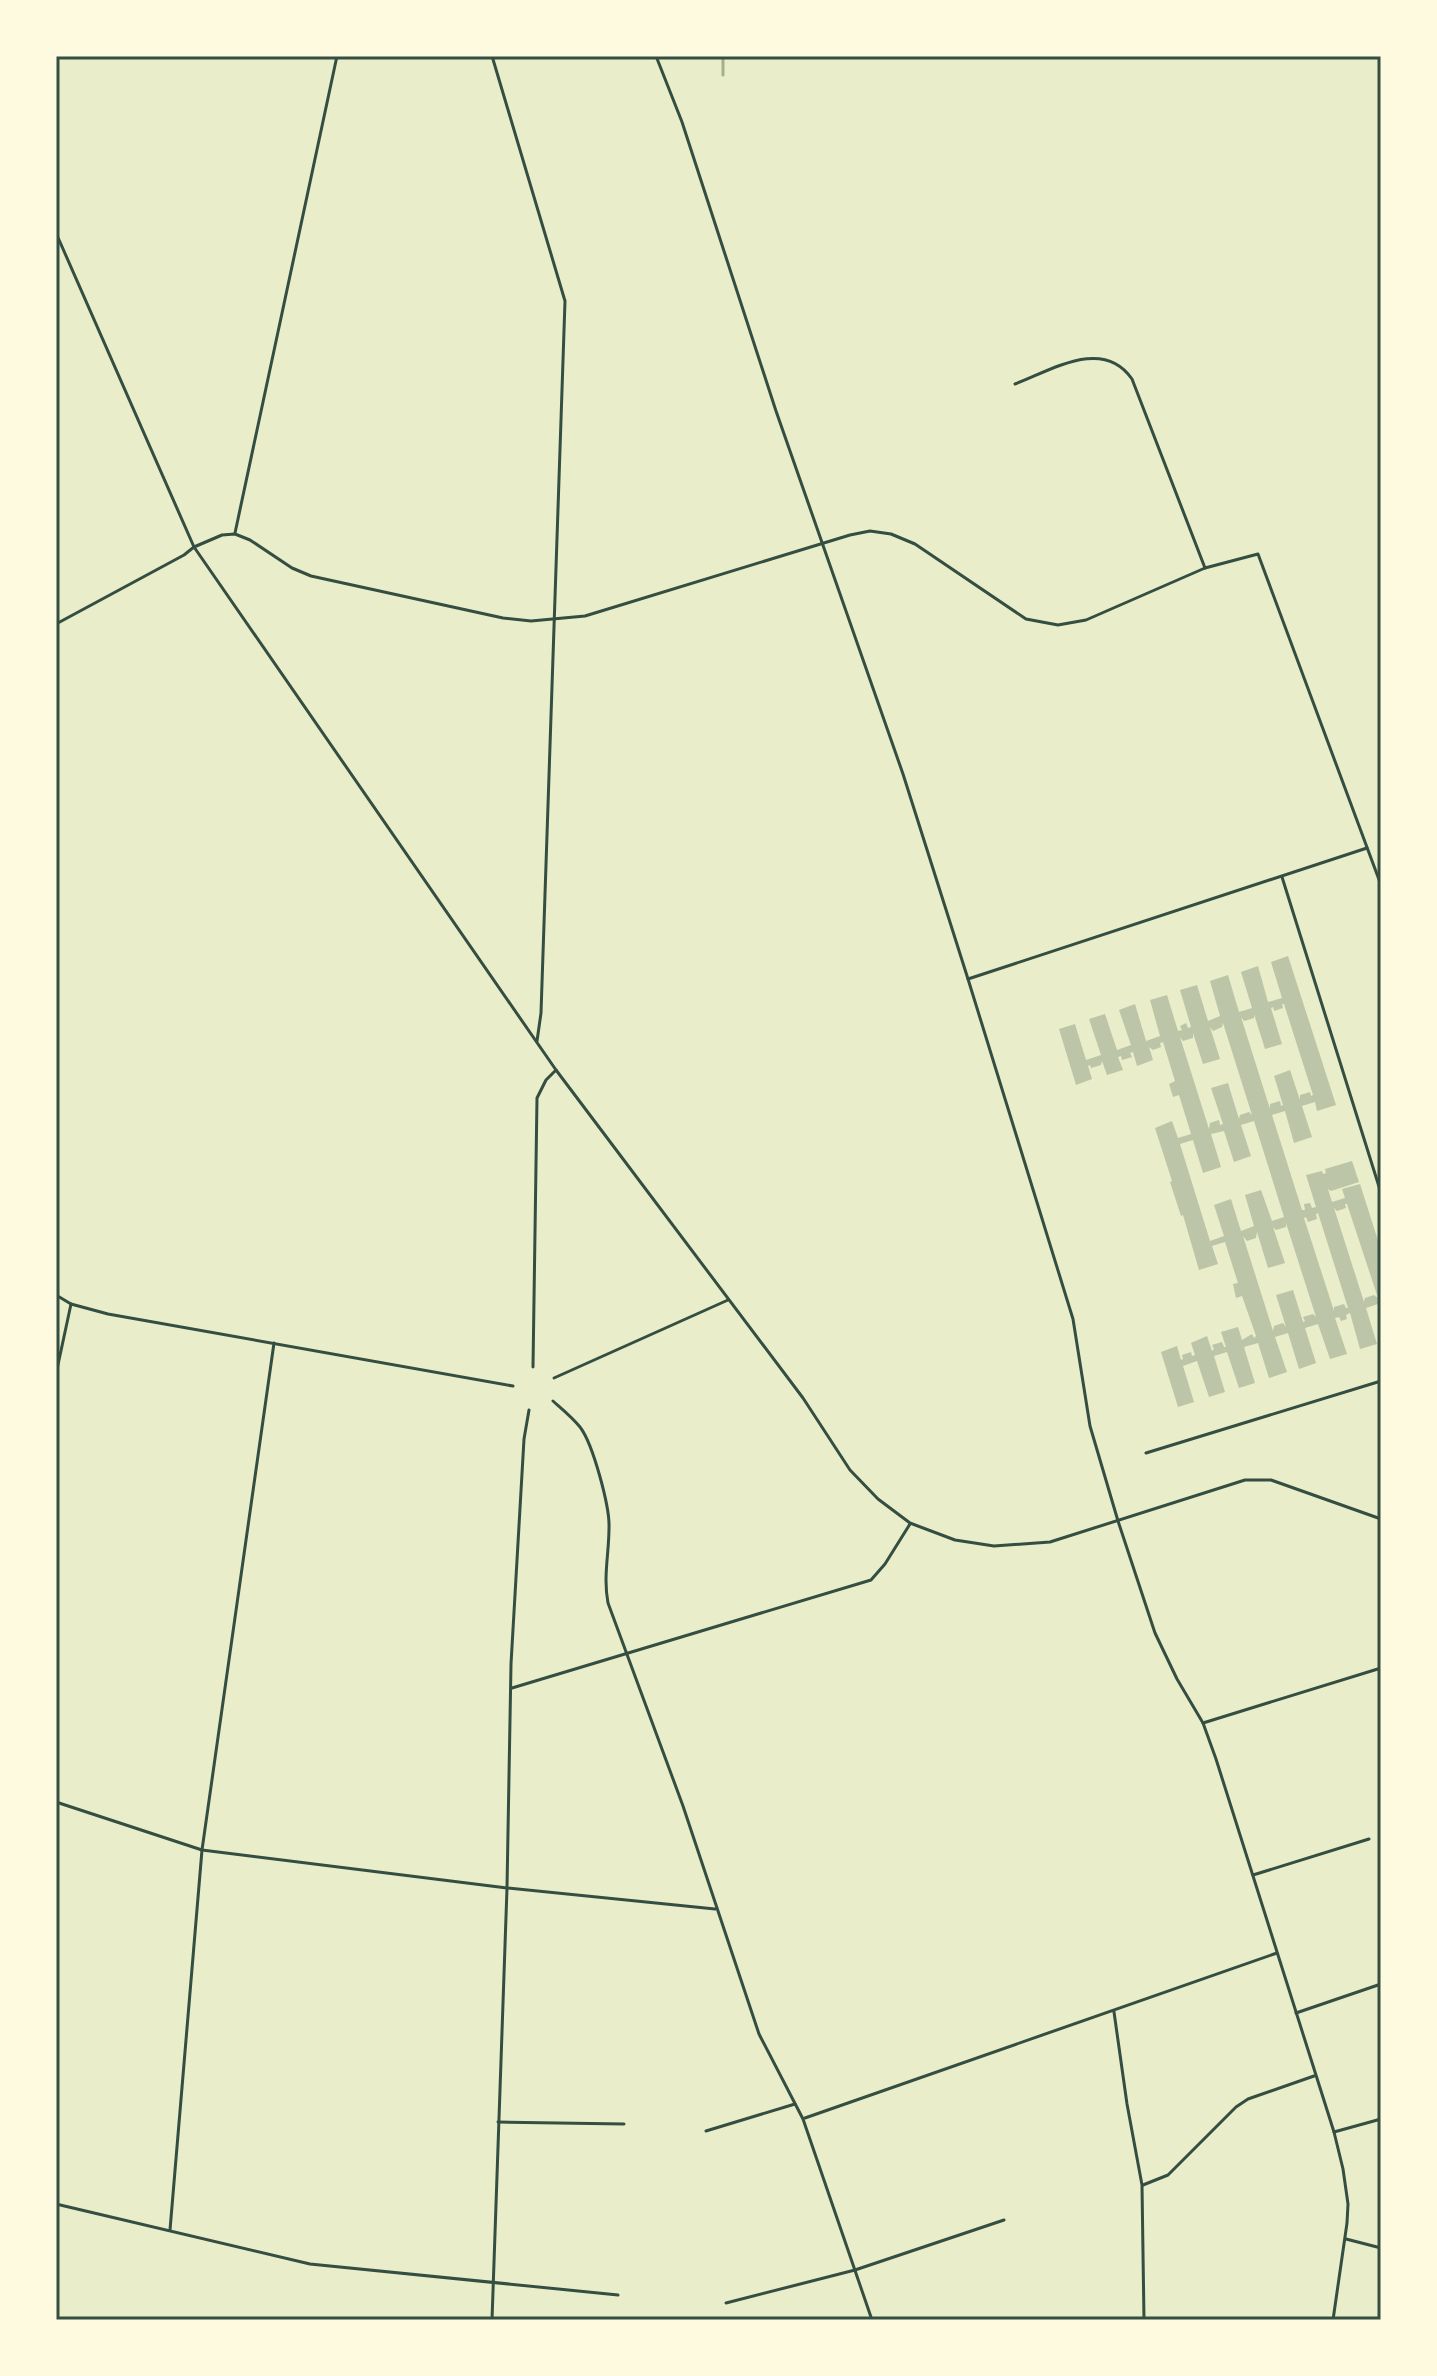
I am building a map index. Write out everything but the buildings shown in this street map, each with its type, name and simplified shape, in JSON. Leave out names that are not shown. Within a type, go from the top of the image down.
[{"type":"lane","points":[[235,534],[337,56]]},
{"type":"lane","points":[[492,56],[565,301],[541,1013],[537,1042]]},
{"type":"lane","points":[[656,56],[682,122],[776,411],[903,774],[968,979],[1073,1319],[1090,1426],[1118,1521],[1155,1633],[1203,1723],[1334,2132],[1348,2204],[1333,2320]]},
{"type":"lane","points":[[56,233],[194,547],[556,1070],[803,1398],[850,1470],[878,1499],[910,1523],[955,1540],[994,1546],[1050,1542],[1245,1480],[1271,1480],[1381,1519]]},
{"type":"lane","points":[[1015,384],[1090,356],[1124,366],[1132,379],[1205,568]]},
{"type":"lane","points":[[56,624],[194,547],[222,535],[235,534],[311,576],[503,618],[554,620],[623,606],[824,542],[870,531],[891,534],[915,544],[1026,619],[1058,625],[1086,620],[1205,568],[1258,554],[1381,885]]},
{"type":"lane","points":[[968,979],[1367,848]]},
{"type":"lane","points":[[1282,877],[1381,1193]]},
{"type":"lane","points":[[533,1367],[537,1098],[546,1080],[556,1070]]},
{"type":"lane","points":[[56,1295],[71,1304],[108,1314],[513,1386]]},
{"type":"lane","points":[[554,1378],[728,1300]]},
{"type":"lane","points":[[56,1374],[71,1304]]},
{"type":"lane","points":[[170,2230],[202,1850],[274,1343]]},
{"type":"lane","points":[[1146,1453],[1381,1381]]},
{"type":"lane","points":[[553,1401],[581,1428],[587,1439],[608,1507],[610,1528],[604,1580],[608,1603],[683,1806],[759,2034],[803,2119],[872,2320]]},
{"type":"lane","points":[[492,2320],[512,1688],[524,1439],[529,1410]]},
{"type":"lane","points":[[512,1688],[871,1580],[885,1564],[910,1523]]},
{"type":"lane","points":[[1203,1723],[1381,1668]]},
{"type":"lane","points":[[56,1802],[202,1850],[507,1888],[715,1909]]},
{"type":"lane","points":[[1253,1875],[1369,1839]]},
{"type":"lane","points":[[803,2119],[1277,1953]]},
{"type":"lane","points":[[1296,2013],[1381,1984]]},
{"type":"lane","points":[[1114,2012],[1142,2185],[1144,2320]]},
{"type":"lane","points":[[1142,2185],[1168,2175],[1236,2107],[1248,2099],[1314,2076]]},
{"type":"lane","points":[[706,2131],[795,2104]]},
{"type":"lane","points":[[1334,2132],[1381,2119]]},
{"type":"lane","points":[[498,2122],[624,2124]]},
{"type":"lane","points":[[56,2204],[310,2264],[618,2295]]},
{"type":"lane","points":[[726,2303],[855,2270],[1004,2220]]},
{"type":"lane","points":[[1345,2239],[1381,2248]]},
{"type":"waterway","points":[[723,56],[723,75]]}]
